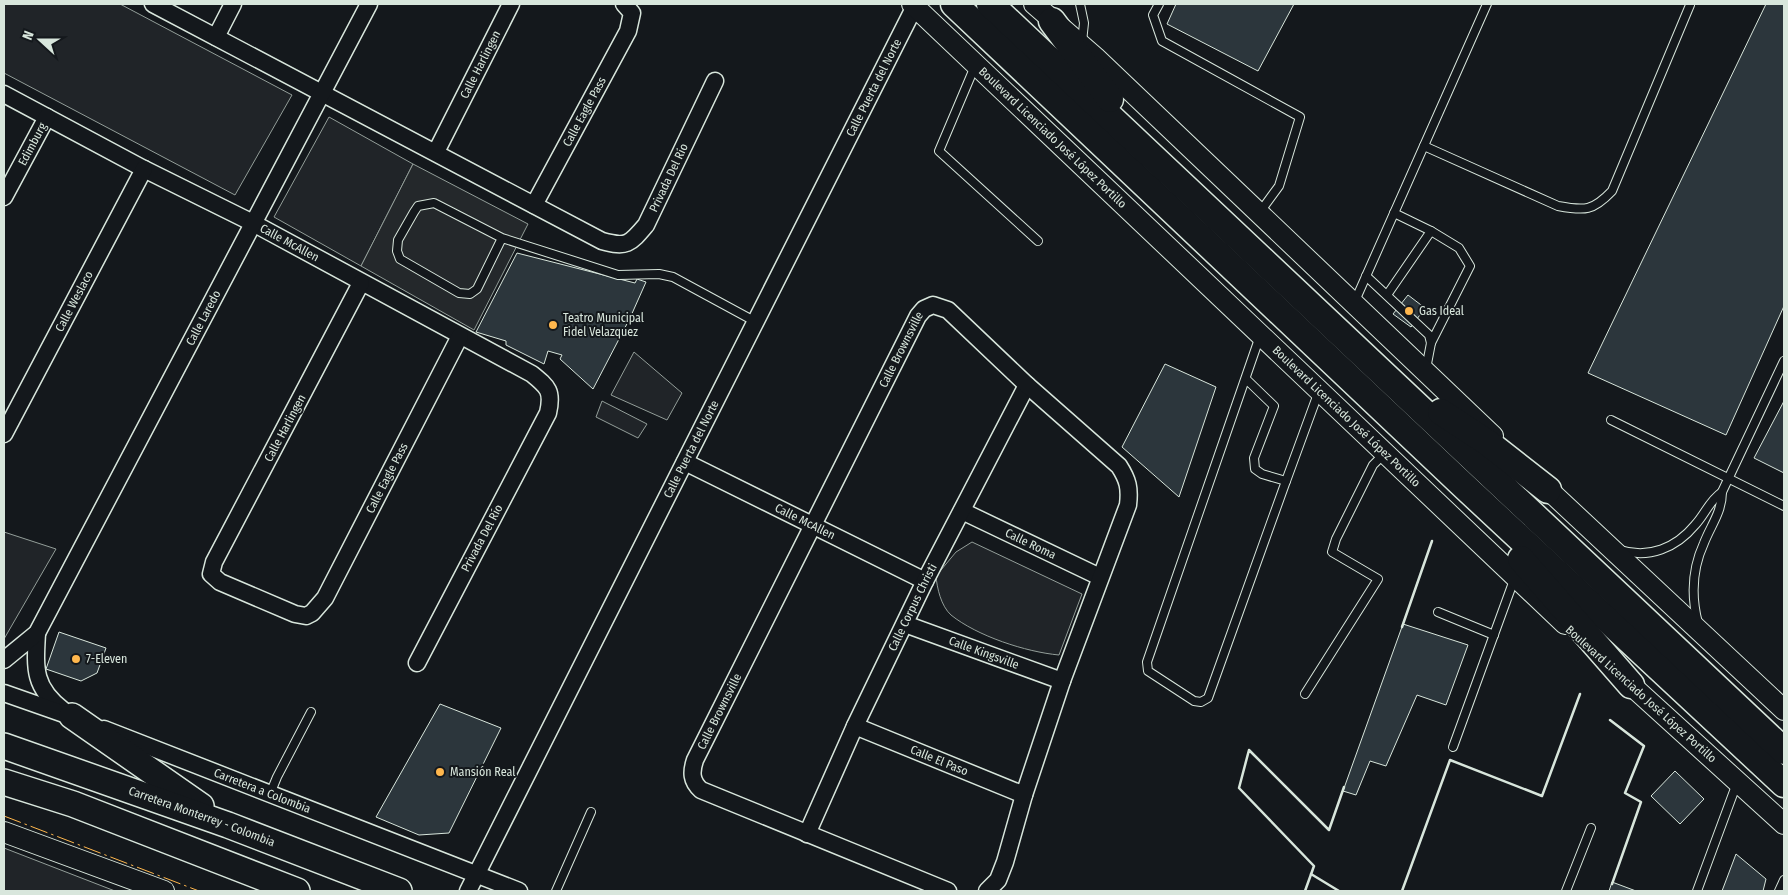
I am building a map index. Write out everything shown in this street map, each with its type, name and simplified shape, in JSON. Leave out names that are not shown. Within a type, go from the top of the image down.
[{"type":"highway","points":[[954,4],[1464,486],[1784,784]]},
{"type":"highway","points":[[990,4],[1784,750]]},
{"type":"highway","points":[[1043,12],[1145,148]]},
{"type":"highway","points":[[1389,380],[1480,438],[1548,490]]},
{"type":"highway","points":[[1464,486],[1492,527],[1631,685]]},
{"type":"main road","points":[[72,716],[228,825]]},
{"type":"main road","name":"Carretera Monterrey - Colombia","points":[[4,746],[228,825],[399,891]]},
{"type":"main road","points":[[4,782],[73,804],[297,891]]},
{"type":"street","points":[[153,4],[534,205]]},
{"type":"street","points":[[216,37],[233,4]]},
{"type":"street","name":"Calle Laredo","points":[[4,660],[36,632],[369,4]]},
{"type":"street","name":"Calle Harlingen","points":[[436,152],[511,4]]},
{"type":"street","name":"Boulevard Licenciado José López Portillo","points":[[914,5],[1515,577],[1784,824]]},
{"type":"street","name":"Calle Puerta del Norte","points":[[468,891],[914,5]]},
{"type":"street","name":"Calle Eagle Pass","points":[[534,205],[628,31],[628,11]]},
{"type":"street","points":[[1043,12],[1259,213],[1548,490],[1784,710]]},
{"type":"street","name":"Privada Del Río","points":[[534,205],[602,241],[618,245],[627,244],[646,225],[715,81]]},
{"type":"street","name":"Calle McAllen","points":[[4,94],[144,169],[253,223],[537,378],[547,387],[550,395],[548,413]]},
{"type":"street","name":"Edimburg","points":[[4,197],[47,117]]},
{"type":"street","name":"Calle Weslaco","points":[[4,434],[144,169]]},
{"type":"street","name":"Calle Harlingen","points":[[306,616],[281,610],[220,582],[211,574],[219,553],[360,283]]},
{"type":"street","name":"Calle Brownsville","points":[[948,891],[701,790],[695,785],[692,771],[695,760],[918,316],[929,306],[939,306],[948,310],[1027,385],[1119,466],[1128,479],[1130,490],[1128,504],[1062,681],[1024,795],[1005,862],[998,880],[987,891]]},
{"type":"street","name":"Calle Eagle Pass","points":[[306,616],[312,613],[325,598],[460,336]]},
{"type":"street","name":"Calle Corpus Christi","points":[[806,834],[855,726],[925,581],[1027,385]]},
{"type":"street","name":"Privada Del Río","points":[[417,663],[548,413]]},
{"type":"street","name":"Calle McAllen","points":[[685,462],[925,581]]},
{"type":"street","name":"Calle Roma","points":[[962,510],[1100,578]]},
{"type":"street","name":"Calle Kingsville","points":[[905,624],[1062,681]]},
{"type":"street","name":"Calle Laredo","points":[[36,632],[36,662],[39,682],[52,701],[72,716]]},
{"type":"street","name":"Carretera a Colombia","points":[[4,693],[72,716],[519,891]]},
{"type":"street","name":"Calle El Paso","points":[[855,726],[1024,795]]},
{"type":"street","points":[[4,832],[164,891]]},
{"type":"lane","points":[[1080,4],[1084,23],[1081,46]]},
{"type":"lane","points":[[1159,4],[1153,15],[1162,41],[1300,117],[1279,186],[1259,213]]},
{"type":"lane","points":[[1354,303],[1487,4]]},
{"type":"lane","points":[[1424,146],[1558,206],[1580,210],[1599,205],[1612,191],[1690,5]]},
{"type":"lane","points":[[976,64],[939,151],[1038,241]]},
{"type":"lane","points":[[502,238],[476,289],[470,294],[459,293],[400,259],[397,251],[398,240],[418,206],[434,202],[502,238],[618,275],[659,274],[673,278],[756,322]]},
{"type":"lane","points":[[1394,213],[1431,231],[1459,248],[1470,266],[1431,343],[1425,371]]},
{"type":"lane","points":[[1387,295],[1431,231]]},
{"type":"lane","points":[[1366,276],[1429,334],[1431,343]]},
{"type":"lane","points":[[1261,334],[1147,662],[1148,671],[1194,702],[1200,702],[1208,698],[1319,391]]},
{"type":"lane","points":[[1700,630],[1695,612],[1694,574],[1704,542],[1722,507],[1722,492],[1784,361]]},
{"type":"lane","points":[[1246,379],[1274,406],[1254,458],[1255,469],[1262,474],[1286,481]]},
{"type":"lane","points":[[1611,420],[1784,506]]},
{"type":"lane","points":[[1305,694],[1378,579],[1332,552],[1373,465],[1386,453]]},
{"type":"lane","points":[[1612,548],[1639,554],[1654,553],[1666,548],[1696,524],[1711,500],[1722,492]]},
{"type":"lane","points":[[1453,746],[1515,577]]},
{"type":"lane","points":[[1438,612],[1494,635]]},
{"type":"lane","points":[[270,794],[311,712]]},
{"type":"lane","points":[[1697,891],[1738,782]]},
{"type":"lane","points":[[556,891],[591,812]]},
{"type":"lane","points":[[1566,891],[1591,828]]},
{"type":"lane","points":[[1779,891],[1784,880]]},
{"type":"shaded area","points":[[4,4],[120,4],[292,95],[235,195],[4,73]]},
{"type":"shaded area","points":[[329,117],[413,164],[361,266],[274,217]]},
{"type":"shaded area","points":[[413,164],[528,224],[474,330],[361,266]]},
{"type":"shaded area","points":[[634,352],[682,393],[667,420],[611,395]]},
{"type":"shaded area","points":[[602,401],[647,424],[638,438],[596,417]]},
{"type":"shaded area","points":[[4,532],[56,549],[4,639]]},
{"type":"shaded area","points":[[972,542],[1082,594],[1059,655],[1017,647],[1002,642],[974,630],[951,615],[940,597],[936,576],[956,552]]},
{"type":"shaded area","points":[[4,848],[115,891],[4,891]]},
{"type":"building","points":[[1176,4],[1294,4],[1258,71],[1167,24]]},
{"type":"building","points":[[1766,4],[1784,4],[1784,306],[1726,435],[1588,373]]},
{"type":"building","name":"Teatro Municipal Fidel Velazquez","points":[[517,253],[635,283],[637,279],[646,282],[630,318],[593,389],[560,359],[562,355],[548,351],[544,364],[506,345],[506,341],[476,332]]},
{"type":"building","name":"Gas Ideal","points":[[1408,295],[1425,308],[1411,327],[1393,314]]},
{"type":"building","points":[[1165,364],[1216,387],[1179,497],[1122,447]]},
{"type":"building","points":[[1784,401],[1784,473],[1754,458]]},
{"type":"building","points":[[1403,624],[1468,645],[1446,705],[1417,695],[1386,766],[1370,761],[1356,795],[1343,791]]},
{"type":"building","name":"7-Eleven","points":[[59,632],[106,648],[97,673],[81,681],[46,669]]},
{"type":"building","name":"Mansión Real","points":[[440,704],[501,728],[449,833],[419,835],[376,817]]},
{"type":"building","points":[[1675,771],[1704,799],[1680,824],[1651,796]]},
{"type":"building","points":[[1736,854],[1766,879],[1763,891],[1722,891]]},
{"type":"building","points":[[1612,882],[1636,891],[1609,891]]},
{"type":"wall","points":[[1402,627],[1432,541]]},
{"type":"wall","points":[[1402,891],[1450,760],[1542,796],[1580,694]]},
{"type":"wall","points":[[1610,720],[1644,746],[1625,793],[1641,802],[1612,884]]},
{"type":"wall","points":[[1305,891],[1314,866],[1239,788],[1249,750],[1329,830],[1344,787]]},
{"type":"wall","points":[[1311,874],[1339,891]]},
{"type":"power","points":[[4,816],[199,891]]},
{"type":"place","name":"Gas Ideal","points":[[1409,311]]},
{"type":"place","name":"Teatro Municipal Fidel Velazquez","points":[[553,325]]},
{"type":"place","name":"7-Eleven","points":[[76,659]]},
{"type":"place","name":"Mansión Real","points":[[440,772]]}]
